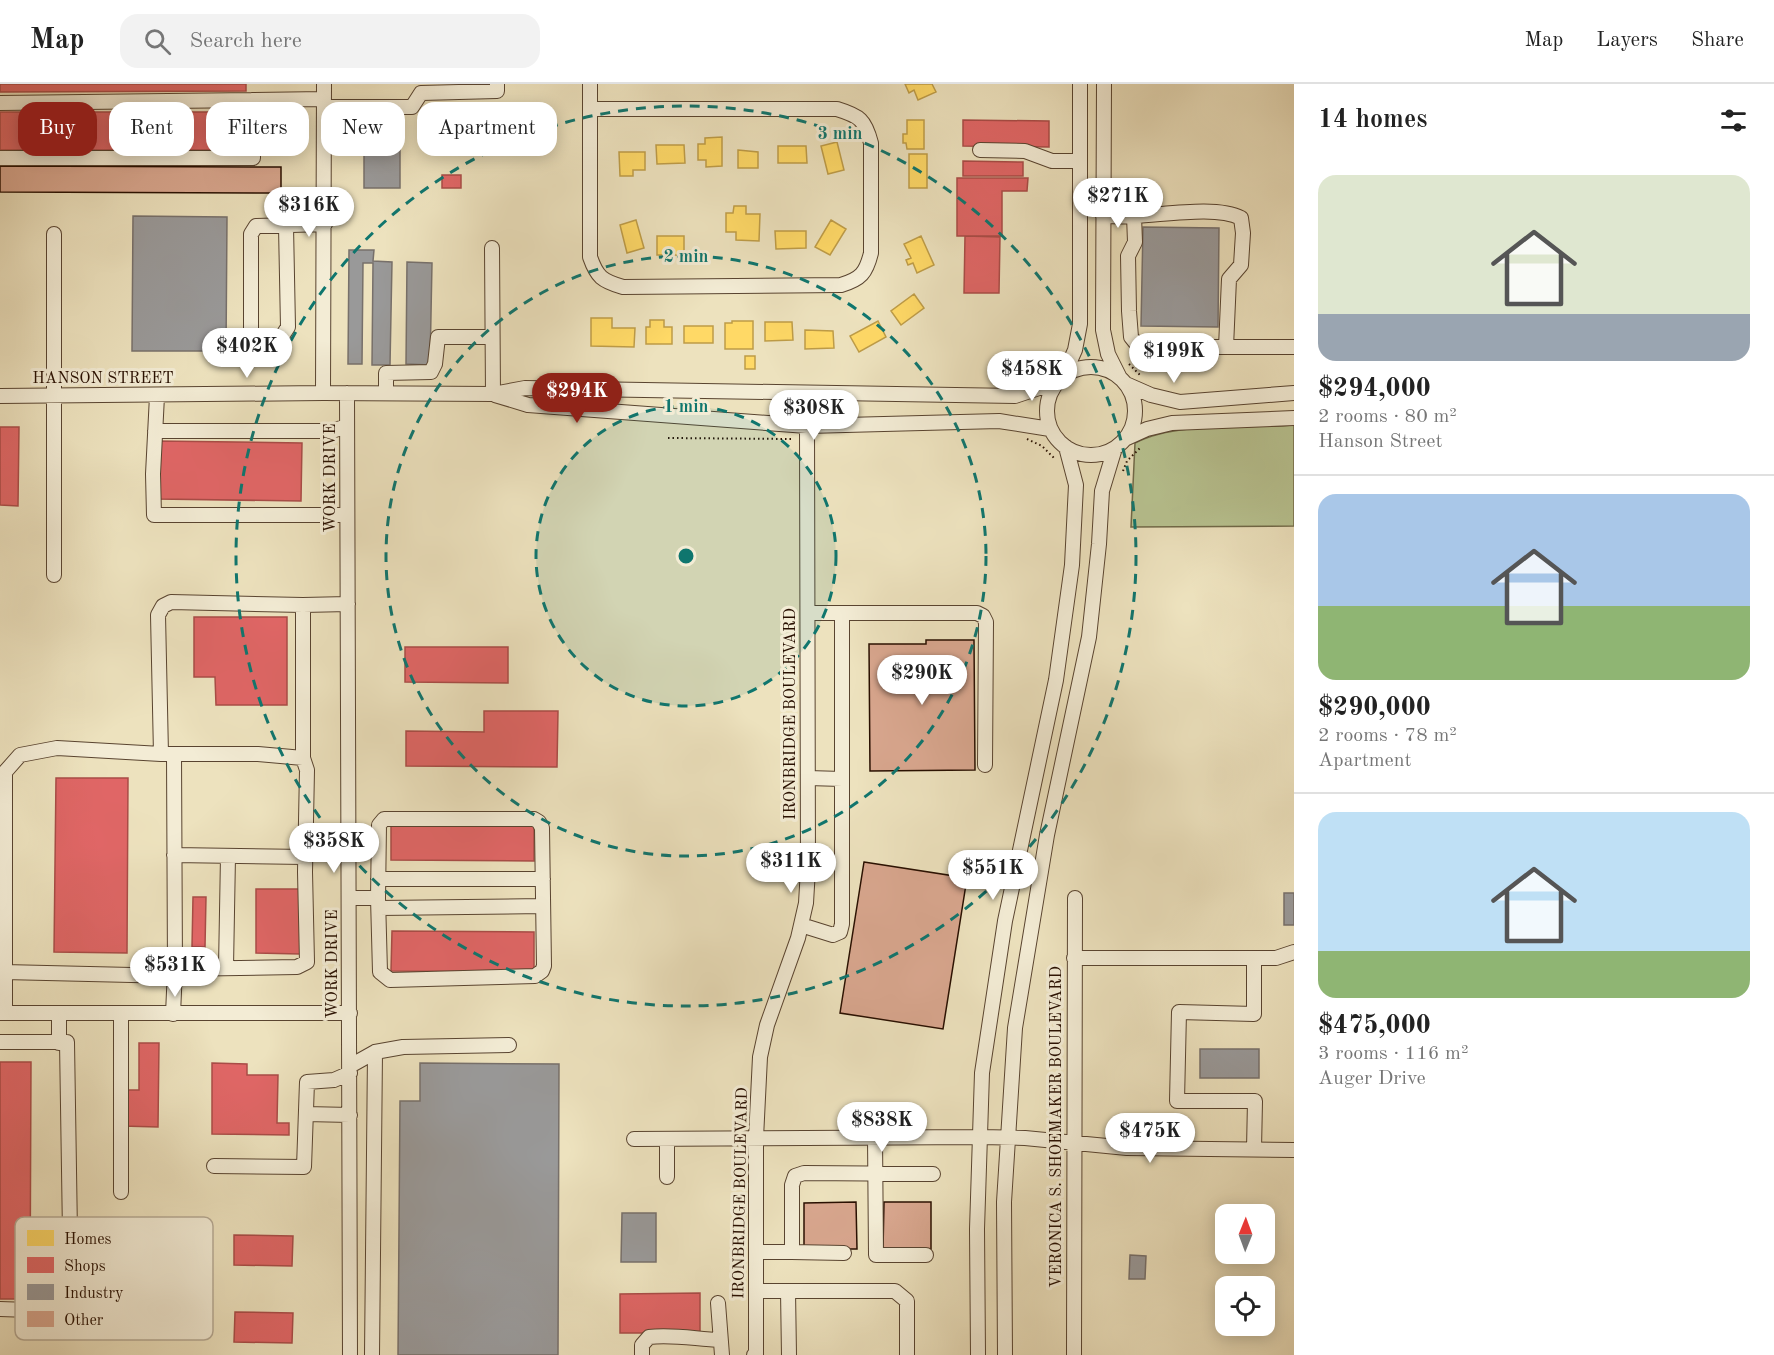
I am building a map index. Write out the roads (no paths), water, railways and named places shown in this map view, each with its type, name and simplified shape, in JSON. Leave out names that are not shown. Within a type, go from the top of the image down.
[{"type":"street","points":[[324,84],[324,102]]},
{"type":"street","points":[[405,107],[412,107],[421,93],[497,91],[497,84]]},
{"type":"street","points":[[590,84],[590,109],[590,257],[595,272],[606,282],[623,287],[841,285],[856,280],[867,267],[871,253],[871,143],[866,125],[855,114],[837,108],[590,109]]},
{"type":"street","points":[[1080,84],[1080,324],[1075,350],[1060,380],[1050,393],[1047,405],[1050,429],[1066,447],[1077,453],[1090,455],[1103,454],[1147,429],[1172,423],[1294,418]]},
{"type":"street","points":[[1104,84],[1102,216],[1104,339],[1108,354],[1132,395],[1135,406],[1135,418],[1131,429],[1120,444]]},
{"type":"street","points":[[0,159],[253,158],[252,100]]},
{"type":"street","points":[[0,103],[252,100],[321,103]]},
{"type":"street","points":[[980,150],[1025,151],[1052,161],[1080,161]]},
{"type":"street","points":[[323,393],[324,156]]},
{"type":"street","points":[[1102,216],[1179,212],[1232,213],[1241,218],[1243,233],[1241,265],[1229,279],[1226,347]]},
{"type":"street","points":[[1134,216],[1135,242],[1128,256],[1129,311],[1131,337],[1138,347],[1294,347]]},
{"type":"street","points":[[286,226],[288,327],[281,338],[260,338],[251,332],[250,234],[256,226],[325,224]]},
{"type":"street","points":[[54,234],[54,575]]},
{"type":"street","points":[[492,248],[493,394]]},
{"type":"street","points":[[386,393],[386,373],[431,372],[435,364],[438,337],[492,337]]},
{"type":"street","name":"HANSON STREET","points":[[0,396],[493,394],[525,388],[1015,396],[1060,380],[1074,370],[1092,367],[1110,371],[1123,381],[1151,395],[1180,402],[1294,393]]},
{"type":"street","name":"WORK DRIVE","points":[[347,393],[350,1355]]},
{"type":"street","name":"HANSON STREET","points":[[493,394],[528,405],[807,432],[999,421],[1050,429]]},
{"type":"street","points":[[157,396],[154,515],[347,515]]},
{"type":"street","points":[[155,431],[333,431],[347,426]]},
{"type":"street","name":"IRONBRIDGE BOULEVARD","points":[[755,1355],[756,1138],[760,1058],[768,1025],[798,938],[806,903],[808,869],[807,432]]},
{"type":"street","name":"VERONICA S. SHOEMAKER BOULEVARD","points":[[1005,1355],[1004,1202],[1015,1028],[1047,835],[1089,637],[1102,491],[1120,444]]},
{"type":"street","points":[[978,1355],[977,1229],[982,1073],[1005,921],[1056,680],[1072,565],[1076,485],[1066,447]]},
{"type":"street","points":[[173,1014],[174,855],[158,615],[164,606],[171,602],[348,604]]},
{"type":"street","points":[[4,972],[174,973],[226,968],[297,967],[307,962],[305,857],[307,770],[303,758],[303,605]]},
{"type":"street","points":[[808,613],[977,613],[983,616],[986,622],[985,765]]},
{"type":"street","points":[[801,926],[833,935],[840,932],[842,924],[842,613]]},
{"type":"street","points":[[303,758],[57,748],[20,755],[5,772],[2,1014],[350,1013]]},
{"type":"street","points":[[808,778],[842,779]]},
{"type":"street","points":[[384,819],[534,819],[540,822],[543,879],[544,966],[542,971],[536,976],[390,980],[380,972],[378,879],[379,825],[384,819]]},
{"type":"street","points":[[174,855],[305,857]]},
{"type":"street","points":[[226,968],[228,856]]},
{"type":"street","points":[[378,879],[543,879]]},
{"type":"street","points":[[350,898],[378,903],[543,906]]},
{"type":"street","name":"VERONICA S. SHOEMAKER BOULEVARD","points":[[1074,898],[1074,1355]]},
{"type":"street","points":[[1074,958],[1275,958],[1294,952]]},
{"type":"street","points":[[1254,958],[1254,1014],[1179,1012],[1177,1101],[1254,1101],[1254,1149]]},
{"type":"street","points":[[59,1013],[59,1042]]},
{"type":"street","points":[[121,1014],[121,1192]]},
{"type":"street","points":[[0,1042],[67,1042],[70,1217]]},
{"type":"street","points":[[214,1166],[304,1167],[307,1082],[334,1080],[375,1052],[403,1047],[509,1045]]},
{"type":"street","points":[[372,1355],[375,1052]]},
{"type":"street","points":[[306,1114],[350,1115]]},
{"type":"street","points":[[875,1137],[876,1255],[926,1255]]},
{"type":"street","points":[[634,1139],[1008,1137],[1127,1148],[1294,1150]]},
{"type":"street","points":[[667,1139],[667,1177]]},
{"type":"street","points":[[792,1252],[792,1185],[795,1176],[804,1173],[933,1174]]},
{"type":"street","points":[[756,1252],[844,1253]]},
{"type":"street","points":[[756,1291],[895,1292],[907,1301],[907,1355]]},
{"type":"street","points":[[788,1291],[789,1355]]},
{"type":"street","points":[[718,1303],[722,1355]]},
{"type":"street","points":[[0,1310],[15,1310]]},
{"type":"street","points":[[642,1355],[642,1345],[649,1337],[667,1335],[689,1339],[720,1340]]}]
